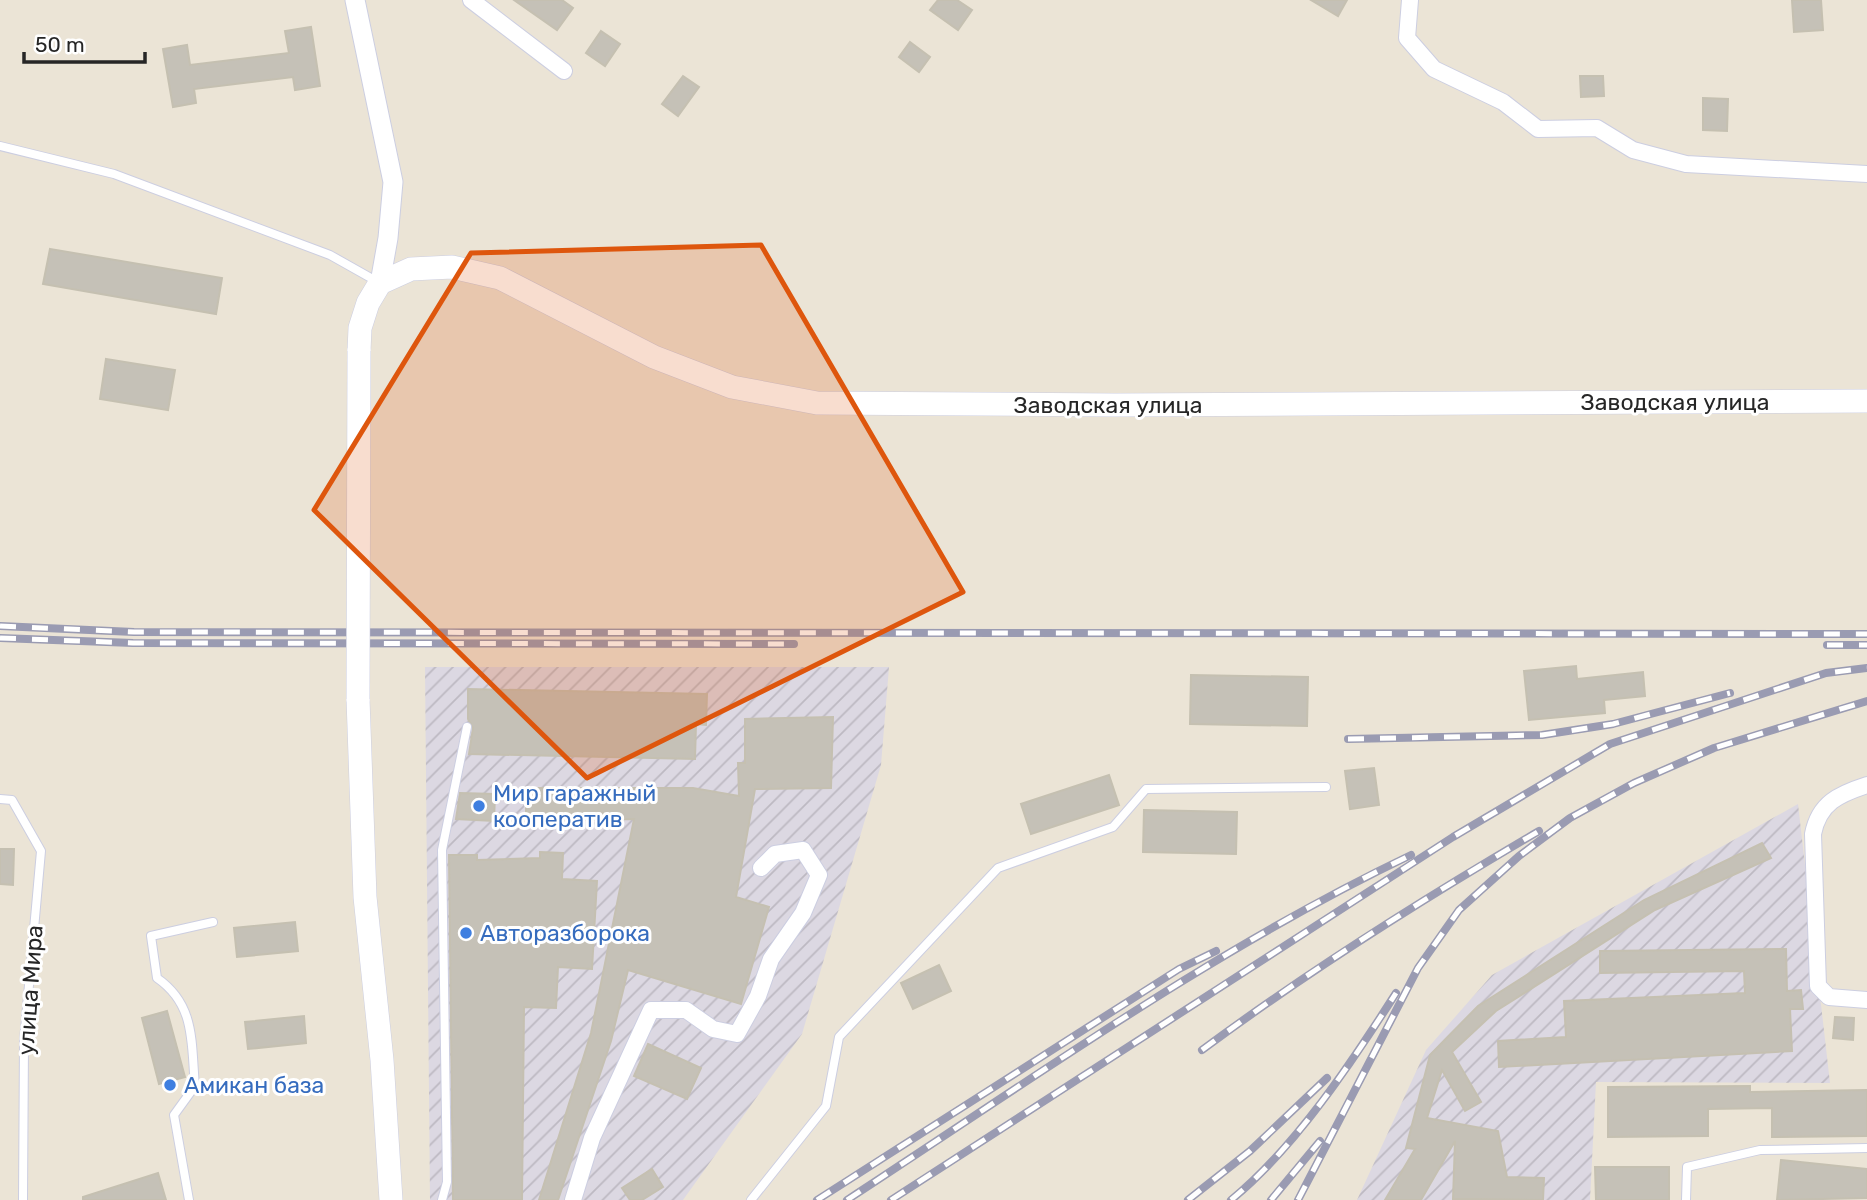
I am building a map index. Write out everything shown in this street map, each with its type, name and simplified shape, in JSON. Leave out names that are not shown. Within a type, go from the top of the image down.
[{"type":"main road","name":"Заводская улица","points":[[380,283],[411,269],[452,267],[500,278],[654,357],[732,387],[817,403],[1115,405],[1867,401]]},
{"type":"main road","points":[[380,283],[368,303],[360,328],[358,699],[365,897],[382,1060],[391,1200]]},
{"type":"street","points":[[355,0],[393,182],[388,238],[380,283]]},
{"type":"street","points":[[471,0],[564,71]]},
{"type":"street","points":[[1410,0],[1407,38],[1434,69],[1503,102],[1538,129],[1597,128],[1633,150],[1686,164],[1867,174]]},
{"type":"street","points":[[1867,785],[1830,802],[1817,816],[1813,834],[1818,986],[1829,997],[1867,1000]]},
{"type":"street","points":[[573,1200],[592,1138],[651,1010],[686,1010],[713,1029],[737,1034],[758,996],[771,959],[803,913],[819,875],[803,850],[775,854],[761,868]]},
{"type":"lane","points":[[0,146],[114,174],[330,255],[380,283]]},
{"type":"lane","points":[[442,1200],[447,1182],[442,850],[467,727]]},
{"type":"lane","points":[[751,1200],[826,1106],[839,1037],[998,868],[1113,827],[1146,789],[1326,787]]},
{"type":"lane","name":"улица Мира","points":[[0,799],[12,800],[41,851],[24,1041],[23,1200]]},
{"type":"lane","points":[[189,1200],[174,1115],[195,1086],[190,1020],[174,990],[157,978],[151,936],[213,922]]},
{"type":"lane","points":[[1686,1200],[1687,1167],[1760,1150],[1867,1148]]},
{"type":"highlighted area","points":[[761,245],[963,592],[587,778],[314,510],[471,253]]},
{"type":"shaded area","name":"Мир гаражный кооператив","points":[[425,667],[889,667],[881,765],[802,1034],[683,1200],[430,1200]]},
{"type":"shaded area","points":[[1798,804],[1830,1083],[1596,1082],[1590,1200],[1357,1200],[1426,1050],[1492,975]]},
{"type":"building","points":[[514,0],[562,0],[573,8],[557,30]]},
{"type":"building","points":[[938,0],[957,0],[972,10],[958,30],[930,10]]},
{"type":"building","points":[[1311,0],[1347,0],[1338,16]]},
{"type":"building","points":[[1792,0],[1821,0],[1823,30],[1794,32]]},
{"type":"building","points":[[311,27],[320,86],[295,90],[293,77],[194,89],[196,103],[173,107],[163,49],[187,45],[190,65],[289,53],[285,31]]},
{"type":"building","points":[[601,31],[620,44],[605,66],[586,53]]},
{"type":"building","points":[[910,42],[930,57],[919,72],[899,57]]},
{"type":"building","points":[[683,76],[699,87],[678,116],[662,104]]},
{"type":"building","points":[[1580,76],[1603,76],[1604,96],[1581,97]]},
{"type":"building","points":[[1703,98],[1728,99],[1727,131],[1703,130]]},
{"type":"building","points":[[50,249],[222,278],[216,314],[43,284]]},
{"type":"building","points":[[106,359],[175,370],[168,410],[100,399]]},
{"type":"building","points":[[1576,666],[1577,679],[1643,672],[1645,696],[1604,700],[1605,713],[1529,720],[1524,671]]},
{"type":"building","points":[[1191,675],[1308,677],[1307,726],[1190,724]]},
{"type":"building","points":[[468,689],[707,694],[706,725],[696,724],[695,759],[469,754],[473,728],[468,719]]},
{"type":"building","points":[[833,717],[831,788],[755,789],[736,897],[769,907],[741,1004],[628,970],[611,1041],[558,1200],[539,1200],[591,1033],[634,819],[526,821],[526,788],[693,788],[739,796],[738,763],[745,763],[745,719]]},
{"type":"building","points":[[1374,768],[1379,805],[1350,809],[1345,771]]},
{"type":"building","points":[[1109,775],[1119,805],[1031,834],[1021,804]]},
{"type":"building","points":[[460,793],[495,794],[494,821],[456,819]]},
{"type":"building","points":[[1144,810],[1237,812],[1236,854],[1143,852]]},
{"type":"building","points":[[1762,843],[1771,858],[1655,910],[1496,1011],[1452,1052],[1481,1102],[1465,1111],[1442,1070],[1427,1118],[1498,1131],[1507,1177],[1544,1178],[1543,1200],[1453,1199],[1455,1141],[1421,1200],[1385,1200],[1415,1149],[1406,1148],[1430,1055],[1478,1006],[1644,900]]},
{"type":"building","points":[[0,849],[14,849],[13,885],[0,884]]},
{"type":"building","points":[[540,852],[563,853],[562,879],[597,881],[592,969],[558,967],[556,1008],[524,1007],[522,1200],[453,1200],[449,855],[477,855],[477,860],[540,858]]},
{"type":"building","points":[[295,922],[298,951],[237,957],[234,928]]},
{"type":"building","points":[[1786,949],[1787,991],[1801,990],[1803,1009],[1790,1009],[1792,1051],[1499,1067],[1498,1041],[1566,1037],[1564,1001],[1745,993],[1744,971],[1600,973],[1600,951]]},
{"type":"building","points":[[939,965],[951,991],[913,1009],[901,983]]},
{"type":"building","points":[[167,1011],[185,1077],[159,1084],[142,1018]]},
{"type":"building","points":[[304,1016],[306,1043],[248,1049],[245,1022]]},
{"type":"building","points":[[1835,1017],[1854,1018],[1853,1040],[1833,1038]]},
{"type":"building","points":[[648,1044],[701,1068],[687,1099],[634,1076]]},
{"type":"building","points":[[1750,1086],[1750,1092],[1867,1090],[1867,1136],[1772,1137],[1772,1108],[1708,1109],[1708,1136],[1608,1137],[1608,1087]]},
{"type":"building","points":[[1781,1160],[1867,1169],[1867,1198],[1777,1200]]},
{"type":"building","points":[[1595,1167],[1669,1167],[1669,1200],[1596,1200]]},
{"type":"building","points":[[652,1169],[663,1187],[642,1200],[630,1200],[622,1188]]},
{"type":"building","points":[[158,1173],[166,1200],[83,1200],[83,1197]]},
{"type":"railway","points":[[0,626],[134,632],[1867,634]]},
{"type":"railway","points":[[0,638],[133,643],[794,644]]},
{"type":"railway","points":[[1827,645],[1867,645]]},
{"type":"railway","points":[[891,1200],[1453,837],[1610,744],[1826,673],[1867,668]]},
{"type":"railway","points":[[1348,739],[1542,735],[1613,724],[1730,693]]},
{"type":"railway","points":[[1298,1200],[1418,968],[1459,910],[1519,856],[1570,818],[1634,783],[1714,748],[1867,701]]},
{"type":"railway","points":[[1202,1050],[1368,936],[1539,831]]},
{"type":"railway","points":[[847,1200],[1194,974],[1337,892],[1411,855]]},
{"type":"railway","points":[[817,1200],[1179,969],[1216,951]]},
{"type":"railway","points":[[1231,1200],[1255,1179],[1300,1130],[1361,1047],[1396,993]]},
{"type":"railway","points":[[1188,1200],[1250,1151],[1327,1078]]},
{"type":"railway","points":[[1271,1200],[1320,1141]]},
{"type":"place","name":"Мир гаражный кооператив","points":[[479,806]]},
{"type":"place","name":"Авторазборока","points":[[466,933]]},
{"type":"place","name":"Амикан база","points":[[170,1085]]}]
